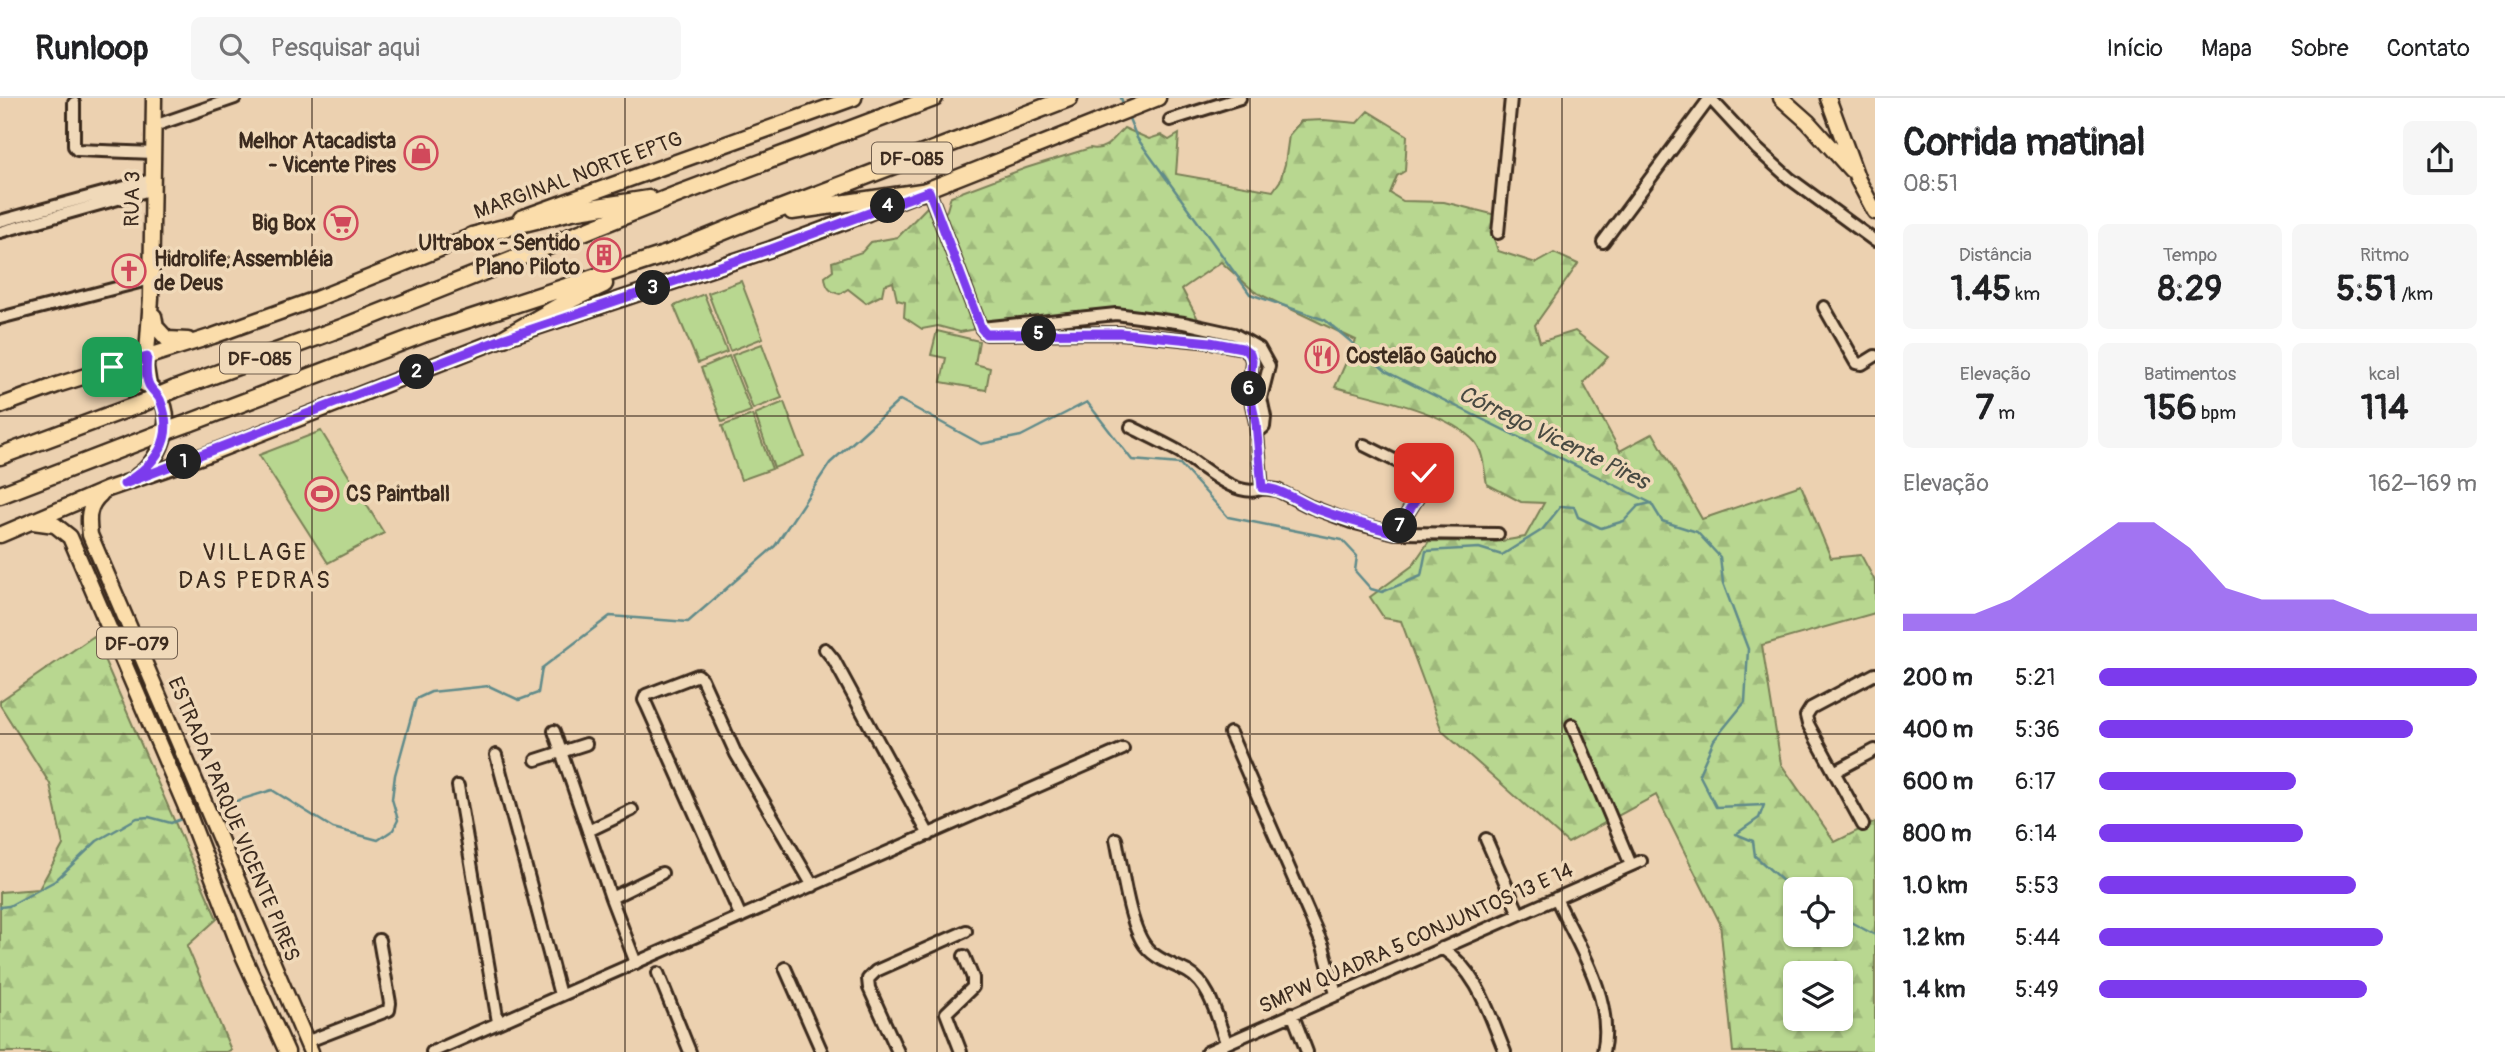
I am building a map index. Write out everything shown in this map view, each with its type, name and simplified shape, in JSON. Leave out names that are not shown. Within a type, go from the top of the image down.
[{"type":"highway","name":"DF-085","points":[[0,495],[423,334],[670,253],[1069,98]]},
{"type":"highway","name":"DF-085","points":[[0,456],[344,327],[676,195],[927,100]]},
{"type":"highway","points":[[756,218],[929,191]]},
{"type":"highway","points":[[472,236],[572,211],[676,195]]},
{"type":"highway","points":[[505,338],[572,299],[670,253]]},
{"type":"main road","name":"RUA 3","points":[[151,301],[154,98]]},
{"type":"main road","name":"MARGINAL NORTE EPTG","points":[[0,405],[213,336],[316,299],[472,236],[854,98]]},
{"type":"main road","points":[[3,532],[108,489],[505,338],[771,249],[929,191],[1158,98]]},
{"type":"main road","points":[[1781,98],[1808,122],[1858,180]]},
{"type":"main road","points":[[1828,98],[1858,180],[1875,212]]},
{"type":"main road","points":[[151,301],[156,327],[167,340],[213,336]]},
{"type":"main road","points":[[149,386],[147,357],[151,301]]},
{"type":"main road","points":[[112,367],[134,356],[141,347],[151,301]]},
{"type":"main road","points":[[90,374],[116,374],[134,378],[149,386],[161,400],[166,429],[162,445],[144,471],[124,484]]},
{"type":"main road","name":"ESTRADA PARQUE VICENTE PIRES","points":[[108,489],[91,506],[90,536],[308,1047]]},
{"type":"main road","name":"ESTRADA PARQUE VICENTE PIRES","points":[[27,523],[55,525],[69,537],[195,829],[242,953],[287,1052]]},
{"type":"main road","points":[[253,977],[268,967],[276,971]]},
{"type":"street","points":[[154,126],[235,98]]},
{"type":"street","points":[[1170,120],[1240,98]]},
{"type":"street","points":[[1498,233],[1511,98]]},
{"type":"street","points":[[1603,242],[1710,98],[1757,149],[1789,178],[1875,241]]},
{"type":"street","points":[[74,103],[74,146],[77,150],[154,153]]},
{"type":"street","points":[[0,221],[148,181],[154,184],[150,190],[0,232]]},
{"type":"street","points":[[929,191],[981,328],[986,334],[1120,333],[1210,342],[1242,348],[1250,354],[1252,361],[1249,392],[1257,433],[1262,488]]},
{"type":"street","points":[[0,318],[151,279]]},
{"type":"street","points":[[1824,307],[1856,363],[1862,364],[1875,356]]},
{"type":"street","points":[[981,328],[1116,314],[1184,323],[1234,334],[1259,348],[1269,366],[1261,398],[1264,427],[1257,433]]},
{"type":"street","points":[[1131,426],[1180,452],[1225,482],[1253,491],[1262,488],[1277,490],[1351,522],[1395,533],[1498,534]]},
{"type":"street","points":[[1364,445],[1426,475],[1426,484],[1395,533]]},
{"type":"street","points":[[825,649],[834,660],[929,835]]},
{"type":"street","points":[[1863,825],[1808,724],[1808,711],[1875,674]]},
{"type":"street","points":[[741,917],[644,700],[646,695],[690,677],[698,675],[702,679],[736,754],[813,886]]},
{"type":"street","name":"SMPW QUADRA 5 CONJUNTOS 13 E 14","points":[[1210,1051],[1636,863],[1573,725]]},
{"type":"street","points":[[554,731],[587,831],[636,963]]},
{"type":"street","points":[[1230,733],[1323,946],[1336,994]]},
{"type":"street","points":[[536,760],[586,744]]},
{"type":"street","points":[[432,1052],[1123,749]]},
{"type":"street","points":[[1834,772],[1875,750]]},
{"type":"street","points":[[496,755],[560,995]]},
{"type":"street","points":[[458,786],[498,1022]]},
{"type":"street","points":[[587,831],[632,810]]},
{"type":"street","points":[[1486,838],[1519,914]]},
{"type":"street","points":[[1116,839],[1130,906],[1142,942],[1154,954],[1198,979],[1206,990],[1226,1042]]},
{"type":"street","points":[[611,898],[662,873]]},
{"type":"street","points":[[1556,898],[1593,978],[1602,1005],[1605,1025],[1603,1052]]},
{"type":"street","points":[[898,1052],[869,988],[868,979],[876,971],[966,931]]},
{"type":"street","points":[[308,1047],[389,1010],[379,940]]},
{"type":"street","points":[[1442,948],[1464,966],[1474,980],[1506,1052]]},
{"type":"street","points":[[961,1052],[946,1013],[973,987],[964,957]]},
{"type":"street","points":[[785,968],[822,1052]]},
{"type":"street","points":[[658,972],[690,1052]]},
{"type":"street","points":[[1292,1013],[1307,1052]]},
{"type":"green space","points":[[1368,111],[1407,135],[1405,171],[1397,176],[1390,193],[1403,201],[1444,202],[1496,215],[1494,239],[1498,251],[1536,263],[1554,253],[1578,264],[1535,325],[1540,342],[1575,331],[1608,357],[1583,383],[1620,451],[1653,433],[1702,519],[1801,485],[1831,558],[1861,555],[1875,581],[1875,613],[1762,645],[1781,764],[1835,842],[1875,822],[1875,1052],[1733,1052],[1720,923],[1656,795],[1568,843],[1442,731],[1401,621],[1384,618],[1370,597],[1412,566],[1429,541],[1496,542],[1525,537],[1544,503],[1521,502],[1487,484],[1478,446],[1463,431],[1447,422],[1410,407],[1335,387],[1356,340],[1255,292],[1221,262],[1182,289],[1198,319],[1118,308],[1068,312],[1005,324],[989,321],[960,332],[938,326],[922,329],[904,317],[905,302],[897,300],[893,282],[884,285],[882,295],[866,303],[848,289],[840,294],[831,291],[826,284],[825,277],[833,271],[832,262],[862,252],[871,242],[898,237],[927,207],[943,215],[951,196],[1026,168],[1090,148],[1101,148],[1124,128],[1149,139],[1161,135],[1169,140],[1179,134],[1176,174],[1273,191],[1280,181],[1285,164],[1289,135],[1301,121],[1357,123]]},
{"type":"green space","points":[[741,281],[763,338],[730,351],[708,293]]},
{"type":"green space","points":[[704,294],[727,352],[698,363],[674,306]]},
{"type":"green space","points":[[937,331],[979,341],[975,364],[990,368],[986,390],[941,382],[946,358],[931,355]]},
{"type":"green space","points":[[762,344],[782,398],[753,409],[732,355]]},
{"type":"green space","points":[[729,356],[751,411],[722,422],[701,368]]},
{"type":"green space","points":[[784,402],[804,456],[774,468],[755,414]]},
{"type":"green space","points":[[752,415],[772,469],[741,480],[722,426]]},
{"type":"green space","name":"CS Paintball","points":[[321,431],[384,533],[328,563],[259,455]]},
{"type":"green space","points":[[94,636],[217,919],[187,946],[231,1050],[226,1052],[0,1052],[0,892],[39,889],[63,845],[50,784],[0,701]]},
{"type":"waterway","name":"Córrego Vicente Pires","points":[[1121,98],[1124,106]]},
{"type":"waterway","name":"Córrego Vicente Pires","points":[[1128,116],[1137,138],[1250,294],[1325,320],[1387,372],[1651,503],[1662,521],[1697,532],[1720,557],[1723,583],[1748,649],[1745,702],[1714,740],[1699,774],[1716,807],[1764,805],[1759,818],[1736,834],[1753,841],[1755,856],[1783,881]]},
{"type":"waterway","points":[[213,808],[272,790],[333,828],[378,840],[393,830],[398,820],[392,799],[395,775],[416,699],[431,692],[489,686],[519,700],[538,693],[542,668],[610,616],[688,622],[775,546],[830,463],[900,400],[981,444],[1021,436],[1087,402],[1132,460],[1180,464],[1228,517],[1342,540],[1357,556],[1355,571],[1371,589],[1382,592],[1421,576],[1426,551],[1479,548],[1502,555],[1542,530],[1561,506],[1574,507],[1578,517],[1601,528],[1624,521],[1638,506],[1651,503]]},
{"type":"waterway","points":[[0,907],[9,906],[55,881],[97,841],[137,818],[149,817],[171,823],[184,818]]},
{"type":"waterway","name":"Córrego Vicente Pires","points":[[1853,923],[1875,935]]},
{"type":"place","name":"Melhor Atacadista - Vicente Pires","points":[[421,153]]},
{"type":"place","name":"Big Box","points":[[341,223]]},
{"type":"place","name":"Ultrabox - Sentido Plano Piloto","points":[[604,255]]},
{"type":"place","name":"Hidrolife;Assembléia de Deus","points":[[129,271]]},
{"type":"place","name":"Costelão Gaúcho","points":[[1322,356]]},
{"type":"place","name":"CS Paintball","points":[[322,494]]},
{"type":"district","name":"VILLAGE DAS PEDRAS","points":[[255,566]]},
{"type":"route","points":[[112,367],[147,357],[149,386],[161,400],[165,415],[166,429],[155,458],[144,471],[124,484],[203,456],[505,338],[771,249],[929,191],[981,328],[986,334],[1120,333],[1242,348],[1250,354],[1252,361],[1249,392],[1256,423],[1262,488],[1277,490],[1351,522],[1395,533],[1426,484],[1424,473]]}]
